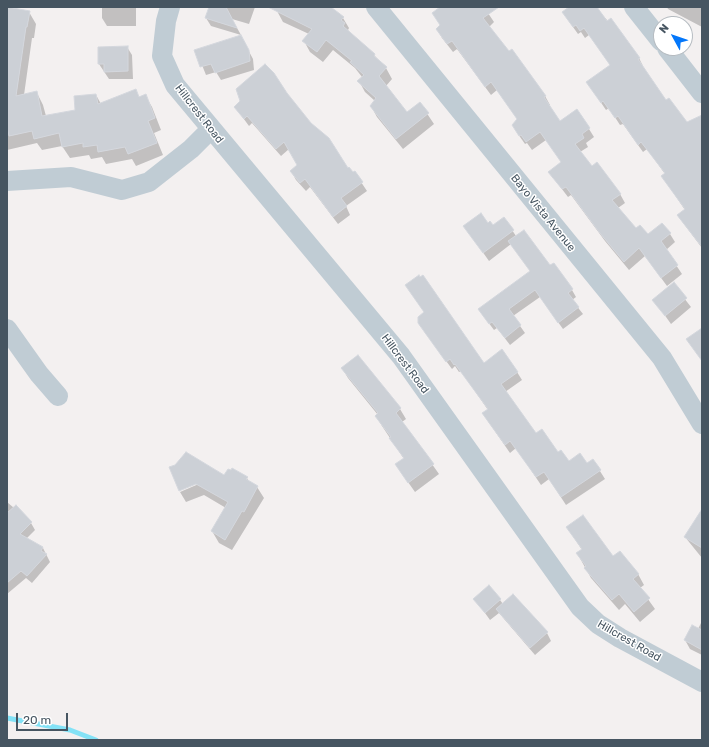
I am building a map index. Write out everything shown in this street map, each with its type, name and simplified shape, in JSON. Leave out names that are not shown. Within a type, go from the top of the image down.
[{"type":"street","name":"Hillcrest Road","points":[[170,7],[166,21],[162,56],[175,85],[402,356],[580,606],[598,624],[620,638],[702,682]]},
{"type":"street","name":"Bayo Vista Avenue","points":[[376,7],[662,358],[702,424]]},
{"type":"street","points":[[634,7],[653,31]]},
{"type":"street","points":[[673,56],[702,92]]},
{"type":"street","points":[[7,181],[71,177],[122,190],[149,182],[191,149],[211,129]]},
{"type":"street","points":[[7,329],[39,374],[58,396]]},
{"type":"building","points":[[7,7],[30,11],[26,27],[16,96],[37,91],[42,116],[75,110],[74,96],[96,94],[98,104],[136,89],[139,97],[146,94],[155,118],[148,121],[157,143],[128,154],[125,147],[98,152],[97,145],[83,147],[83,143],[62,147],[59,133],[34,139],[32,131],[9,136],[7,127]]},
{"type":"building","points":[[209,7],[226,7],[237,28],[205,18]]},
{"type":"building","points":[[268,7],[331,7],[344,17],[341,20],[345,23],[343,26],[375,54],[374,56],[387,67],[379,76],[407,112],[420,102],[429,113],[396,139],[370,106],[376,98],[357,81],[364,75],[350,62],[352,61],[326,40],[317,52],[302,41],[312,29]]},
{"type":"building","points":[[440,7],[499,7],[483,18],[509,51],[512,49],[546,96],[544,97],[560,121],[577,109],[590,128],[582,134],[584,138],[575,144],[592,166],[597,162],[621,194],[612,200],[636,228],[640,225],[648,234],[662,223],[671,233],[661,241],[678,265],[661,278],[639,248],[624,262],[599,232],[566,187],[562,189],[548,172],[561,162],[540,132],[526,142],[521,135],[519,136],[512,125],[517,119],[491,82],[485,87],[452,41],[447,44],[436,29],[440,25],[432,13]]},
{"type":"building","points":[[569,7],[597,7],[607,21],[611,18],[640,58],[638,59],[666,100],[669,98],[687,122],[702,115],[702,247],[677,215],[685,209],[661,176],[665,173],[641,142],[638,145],[618,116],[615,118],[603,101],[601,103],[586,82],[610,65],[584,28],[580,31],[576,25],[573,27],[562,12]]},
{"type":"building","points":[[241,35],[249,50],[250,61],[215,73],[211,64],[200,67],[194,50]]},
{"type":"building","points":[[128,46],[128,71],[104,72],[104,64],[98,64],[98,47]]},
{"type":"building","points":[[265,64],[274,73],[287,93],[311,123],[329,138],[348,168],[349,167],[353,172],[355,171],[363,182],[341,198],[347,206],[333,217],[305,179],[300,183],[290,171],[297,165],[284,142],[276,149],[247,116],[244,119],[234,107],[240,101],[236,89]]},
{"type":"building","points":[[481,213],[488,223],[490,221],[493,225],[504,217],[514,230],[483,253],[463,226]]},
{"type":"building","points":[[524,230],[550,265],[554,263],[573,289],[568,293],[579,307],[558,323],[535,290],[509,309],[521,325],[505,338],[492,322],[489,324],[478,309],[530,271],[508,241]]},
{"type":"building","points":[[419,275],[420,277],[423,275],[484,363],[502,349],[518,372],[501,384],[536,433],[542,429],[558,452],[561,450],[569,461],[580,453],[587,463],[593,459],[601,470],[561,497],[544,472],[536,477],[510,441],[505,445],[482,413],[488,409],[455,364],[454,365],[450,359],[446,362],[418,323],[418,317],[424,312],[405,285]]},
{"type":"building","points":[[674,282],[687,298],[665,316],[652,300]]},
{"type":"building","points":[[702,328],[702,361],[686,339]]},
{"type":"building","points":[[358,355],[401,408],[396,413],[434,464],[408,483],[395,464],[404,458],[389,438],[391,437],[375,416],[378,413],[341,368]]},
{"type":"building","points":[[186,452],[224,475],[228,469],[231,470],[232,468],[248,477],[246,479],[258,486],[244,512],[242,511],[225,540],[211,531],[228,502],[196,484],[179,491],[169,467],[175,465]]},
{"type":"building","points":[[16,505],[32,522],[20,534],[43,547],[41,551],[47,554],[27,576],[21,571],[7,583],[7,513]]},
{"type":"building","points":[[702,509],[702,548],[684,537]]},
{"type":"building","points":[[583,515],[613,556],[620,551],[639,574],[633,579],[650,598],[634,612],[619,594],[612,600],[584,568],[586,566],[576,553],[582,549],[566,527]]},
{"type":"building","points":[[489,585],[501,599],[485,613],[473,599]]},
{"type":"building","points":[[513,594],[548,632],[530,648],[496,609]]},
{"type":"building","points":[[692,625],[702,630],[702,650],[684,640]]},
{"type":"waterway","points":[[7,718],[70,730],[96,740]]}]
